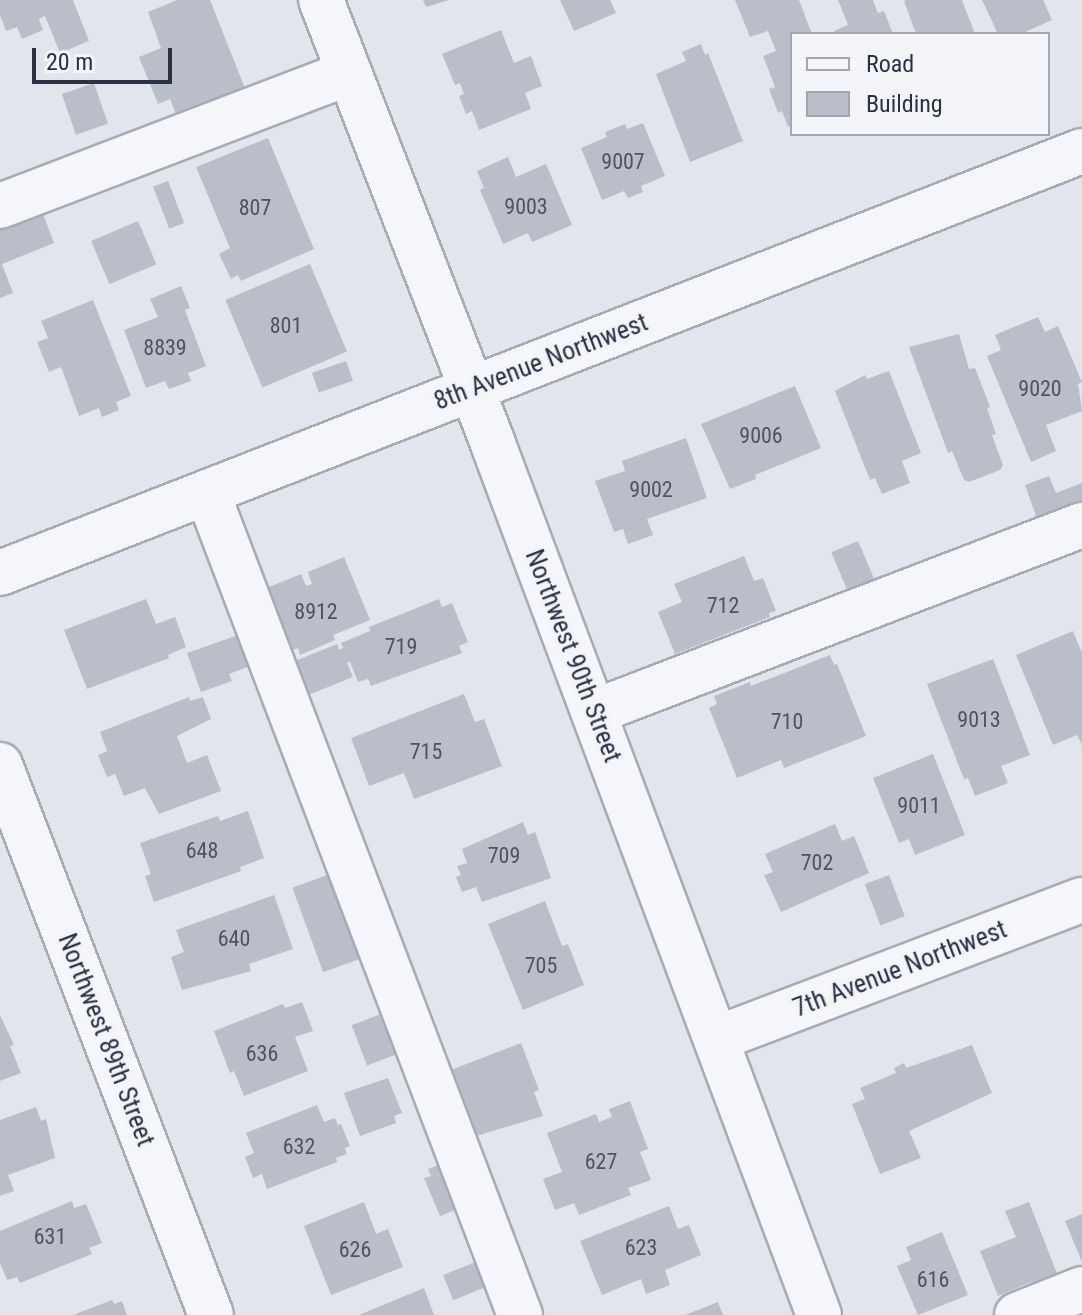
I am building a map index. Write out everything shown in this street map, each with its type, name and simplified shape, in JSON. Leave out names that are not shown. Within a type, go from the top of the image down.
[{"type":"street","name":"Northwest 90th Street","points":[[321,0],[472,388],[718,1038],[819,1315]]},
{"type":"street","points":[[0,206],[348,73]]},
{"type":"street","name":"8th Avenue Northwest","points":[[0,573],[1082,151]]},
{"type":"street","points":[[207,492],[520,1315]]},
{"type":"street","points":[[594,712],[1082,525]]},
{"type":"street","name":"Northwest 89th Street","points":[[0,765],[211,1315]]},
{"type":"street","name":"7th Avenue Northwest","points":[[718,1038],[1082,900]]},
{"type":"street","points":[[1017,1315],[1082,1289]]},
{"type":"building","points":[[0,0],[73,0],[89,41],[60,53],[45,16],[39,19],[43,30],[22,39],[17,27],[6,31],[0,15]]},
{"type":"building","points":[[177,0],[210,0],[248,96],[179,123],[170,99],[158,104],[139,57],[161,48],[148,12]]},
{"type":"building","points":[[423,0],[449,0],[426,7]]},
{"type":"building","points":[[560,0],[610,0],[616,13],[574,31]]},
{"type":"building","points":[[735,0],[799,0],[811,32],[790,32],[788,127],[782,111],[778,113],[769,89],[775,87],[763,56],[776,51],[768,31],[750,37]]},
{"type":"building","points":[[838,0],[873,0],[878,13],[884,11],[892,32],[834,32],[848,25]]},
{"type":"building","points":[[962,0],[974,32],[915,32],[904,1]]},
{"type":"building","points":[[982,0],[1043,0],[1052,20],[1025,32],[997,32]]},
{"type":"building","points":[[501,30],[514,63],[531,56],[542,86],[525,93],[531,109],[479,130],[472,111],[466,114],[459,96],[464,94],[460,83],[455,85],[442,54]]},
{"type":"building","points":[[701,44],[705,55],[708,53],[743,141],[690,162],[656,74],[686,61],[682,52]]},
{"type":"building","points":[[94,83],[108,124],[76,135],[62,94]]},
{"type":"building","points":[[643,123],[665,176],[641,186],[643,192],[628,198],[624,191],[602,200],[581,148],[607,137],[605,132],[625,124],[627,129]]},
{"type":"building","points":[[268,138],[314,249],[241,281],[238,275],[231,279],[219,254],[230,248],[196,167]]},
{"type":"building","points":[[508,157],[516,177],[546,164],[572,225],[532,242],[528,233],[503,244],[480,190],[484,188],[477,171]]},
{"type":"building","points":[[168,181],[184,223],[169,229],[153,187]]},
{"type":"building","points":[[42,211],[54,243],[2,264],[13,293],[0,298],[0,227]]},
{"type":"building","points":[[138,221],[156,264],[109,284],[91,241]]},
{"type":"building","points":[[310,264],[347,351],[262,387],[225,300]]},
{"type":"building","points":[[181,286],[190,308],[185,310],[206,366],[188,373],[191,381],[169,389],[165,381],[146,388],[124,330],[158,317],[150,299]]},
{"type":"building","points":[[93,300],[131,396],[116,402],[119,410],[102,417],[99,408],[79,416],[61,367],[49,372],[37,342],[48,338],[41,321]]},
{"type":"building","points":[[1038,317],[1045,332],[1058,326],[1082,382],[1078,384],[1082,411],[1046,425],[1056,451],[1031,462],[987,356],[1001,350],[995,335]]},
{"type":"building","points":[[959,334],[969,369],[975,368],[990,407],[987,408],[996,434],[992,435],[1003,465],[1000,470],[969,482],[964,480],[952,451],[948,453],[909,347]]},
{"type":"building","points":[[346,361],[353,381],[319,393],[312,373]]},
{"type":"building","points":[[889,371],[921,453],[902,461],[910,483],[882,494],[875,478],[870,480],[835,391],[865,375],[867,379]]},
{"type":"building","points":[[795,386],[821,448],[755,475],[756,479],[730,489],[701,424]]},
{"type":"building","points":[[686,438],[707,498],[647,519],[653,535],[628,544],[623,529],[614,532],[595,481],[625,471],[622,461]]},
{"type":"building","points":[[1049,476],[1056,493],[1082,483],[1082,511],[1040,527],[1025,485]]},
{"type":"building","points":[[858,541],[878,589],[852,600],[831,552]]},
{"type":"building","points":[[744,556],[754,581],[763,578],[776,611],[769,613],[770,617],[675,654],[658,612],[682,602],[674,584]]},
{"type":"building","points":[[344,557],[370,620],[333,635],[335,640],[300,655],[298,648],[282,654],[264,589],[301,574],[306,586],[312,584],[308,572]]},
{"type":"building","points":[[146,599],[156,624],[175,617],[186,647],[168,655],[169,658],[87,689],[64,630]]},
{"type":"building","points":[[439,599],[442,607],[452,603],[468,642],[459,646],[462,653],[371,686],[368,679],[358,682],[350,662],[347,663],[353,677],[308,695],[295,661],[337,644],[339,650],[343,648],[341,643],[370,631],[369,627]]},
{"type":"building","points":[[1073,631],[1082,653],[1082,745],[1077,735],[1053,745],[1016,655]]},
{"type":"building","points":[[244,633],[255,664],[229,674],[232,681],[201,692],[187,653]]},
{"type":"building","points":[[830,655],[834,665],[837,664],[866,736],[784,768],[781,760],[737,778],[709,708],[717,704],[714,696],[750,682],[751,686]]},
{"type":"building","points":[[993,659],[1030,755],[1001,766],[1008,783],[975,796],[968,778],[964,779],[927,684]]},
{"type":"building","points":[[464,694],[475,722],[484,719],[502,766],[414,799],[404,773],[369,786],[351,738]]},
{"type":"building","points":[[189,697],[190,701],[203,697],[211,719],[177,736],[187,763],[207,755],[221,791],[159,814],[145,788],[124,796],[115,774],[107,777],[98,755],[107,751],[100,732]]},
{"type":"building","points":[[933,754],[965,835],[915,855],[909,839],[899,843],[873,778]]},
{"type":"building","points":[[248,811],[264,858],[240,867],[241,871],[154,902],[145,876],[151,874],[140,843],[218,816],[220,821]]},
{"type":"building","points":[[523,822],[528,835],[535,832],[551,878],[482,902],[476,887],[462,892],[456,877],[461,875],[457,866],[467,863],[462,849]]},
{"type":"building","points":[[835,824],[842,841],[854,836],[869,873],[781,912],[764,875],[773,872],[765,854]]},
{"type":"building","points":[[330,874],[361,959],[323,972],[292,888]]},
{"type":"building","points":[[889,875],[905,916],[880,925],[865,884]]},
{"type":"building","points":[[274,895],[293,949],[249,964],[251,971],[182,990],[171,957],[184,952],[176,930]]},
{"type":"building","points":[[545,901],[562,946],[568,944],[584,985],[523,1010],[488,924]]},
{"type":"building","points":[[302,1002],[313,1031],[295,1037],[308,1071],[244,1096],[234,1071],[230,1073],[214,1031],[283,1004],[285,1008]]},
{"type":"building","points":[[389,1011],[404,1051],[367,1065],[352,1025]]},
{"type":"building","points":[[0,1015],[14,1045],[10,1046],[21,1073],[0,1081]]},
{"type":"building","points":[[521,1043],[539,1090],[534,1092],[543,1116],[476,1136],[451,1070]]},
{"type":"building","points":[[972,1045],[992,1093],[909,1131],[921,1158],[880,1174],[852,1104],[865,1099],[860,1088],[896,1073],[894,1068],[904,1063],[906,1068]]},
{"type":"building","points":[[388,1078],[402,1113],[394,1116],[396,1123],[360,1136],[344,1093]]},
{"type":"building","points":[[630,1101],[648,1149],[640,1152],[651,1180],[628,1188],[631,1195],[579,1215],[574,1203],[555,1210],[543,1179],[562,1172],[547,1133],[596,1114],[599,1122],[612,1117],[609,1109]]},
{"type":"building","points":[[317,1105],[324,1122],[335,1118],[338,1125],[341,1124],[350,1146],[345,1148],[347,1154],[336,1158],[337,1162],[267,1189],[262,1174],[253,1178],[245,1157],[254,1153],[246,1133]]},
{"type":"building","points":[[36,1107],[41,1121],[46,1119],[55,1158],[8,1175],[14,1191],[0,1196],[0,1120]]},
{"type":"building","points":[[443,1163],[465,1206],[440,1216],[424,1178],[431,1176],[428,1169]]},
{"type":"building","points":[[72,1201],[74,1208],[86,1204],[102,1243],[89,1248],[92,1254],[20,1283],[17,1277],[7,1280],[0,1263],[0,1231]]},
{"type":"building","points":[[364,1202],[376,1234],[388,1229],[403,1267],[331,1295],[304,1226]]},
{"type":"building","points":[[1029,1202],[1063,1289],[1038,1300],[1031,1282],[998,1296],[980,1251],[1016,1237],[1005,1211]]},
{"type":"building","points":[[669,1206],[678,1229],[689,1225],[701,1255],[665,1270],[670,1285],[646,1294],[641,1279],[602,1295],[580,1241]]},
{"type":"building","points":[[1082,1214],[1082,1262],[1065,1221]]},
{"type":"building","points":[[942,1232],[968,1295],[918,1315],[897,1266],[911,1260],[906,1247]]},
{"type":"building","points":[[483,1259],[493,1284],[453,1300],[443,1275]]},
{"type":"building","points":[[424,1288],[434,1315],[359,1315]]},
{"type":"building","points":[[112,1300],[114,1304],[122,1301],[127,1315],[73,1315]]},
{"type":"building","points":[[718,1302],[723,1315],[685,1315]]}]
